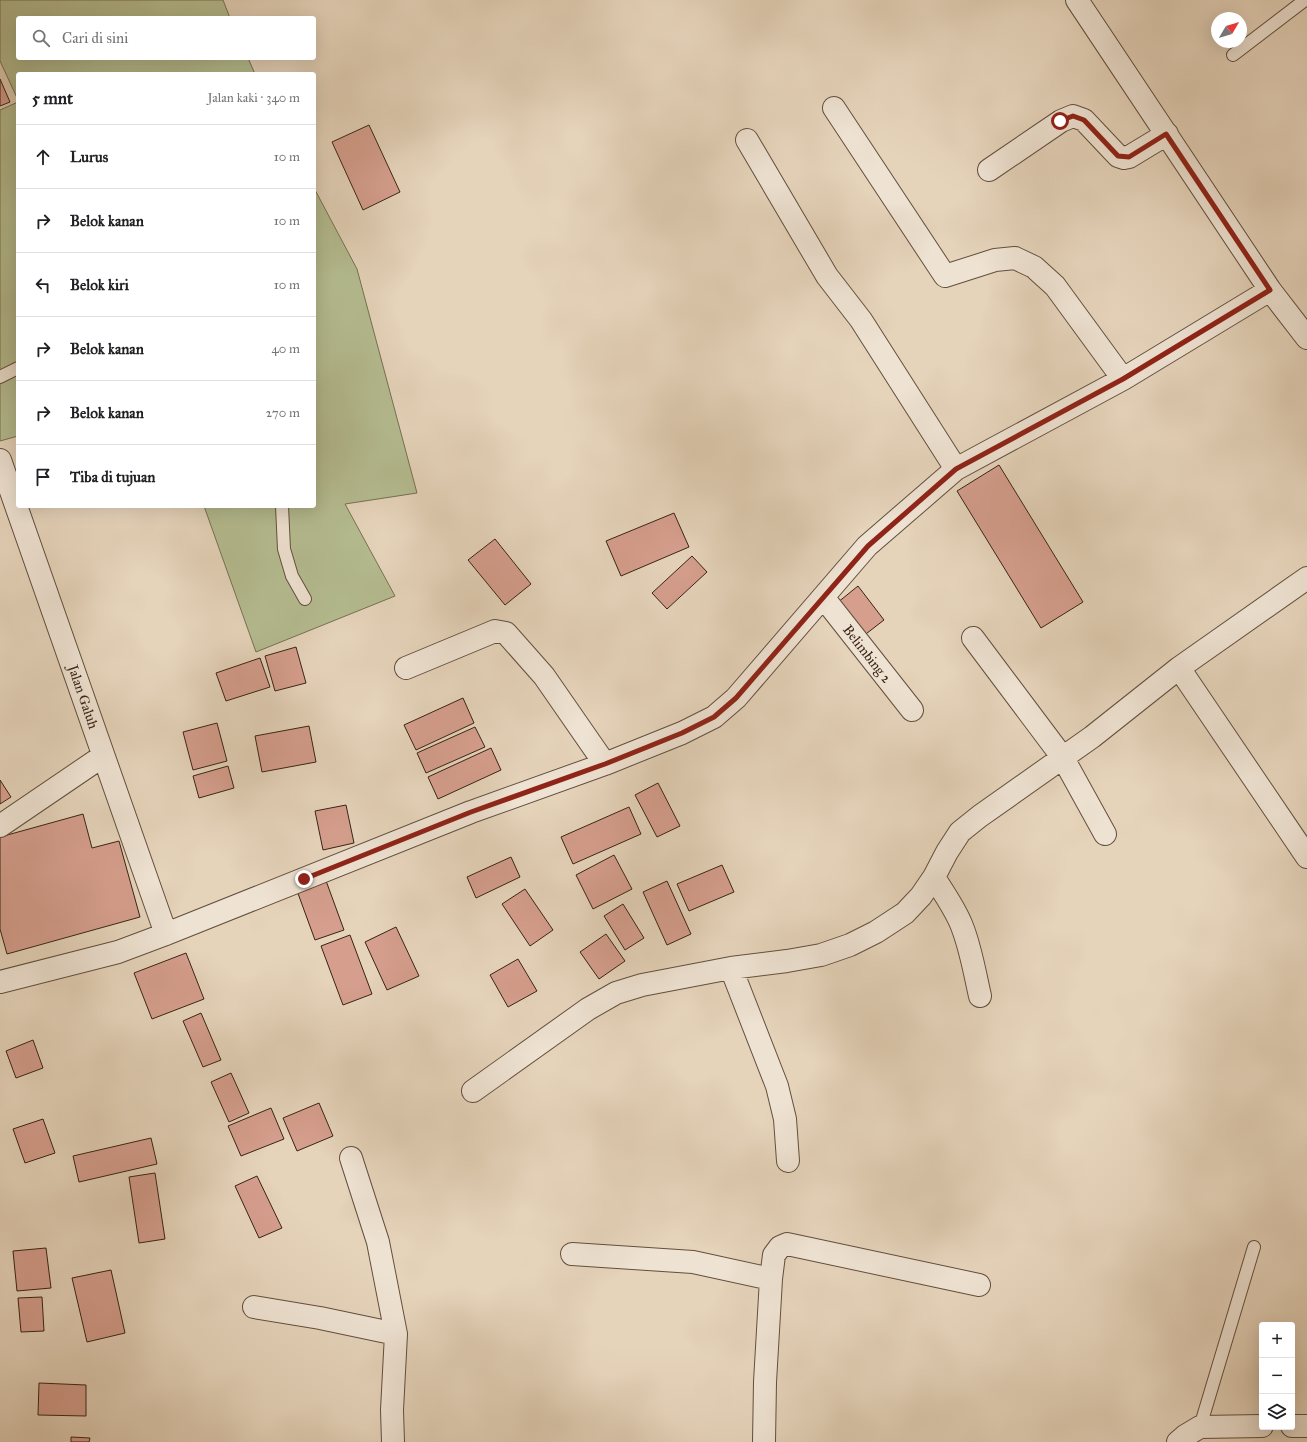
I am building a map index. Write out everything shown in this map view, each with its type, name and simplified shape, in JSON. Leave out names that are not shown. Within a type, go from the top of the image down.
[{"type":"street","points":[[1077,0],[1270,290],[1307,338]]},
{"type":"street","points":[[834,108],[945,276],[995,260],[1015,258],[1034,267],[1055,286],[1123,379]]},
{"type":"street","points":[[990,170],[1060,121],[1073,116],[1084,120],[1118,156],[1124,158],[1129,157],[1166,134]]},
{"type":"street","points":[[747,140],[827,276],[861,320],[956,469]]},
{"type":"street","points":[[0,982],[118,952],[471,812],[605,764],[682,733],[714,717],[736,698],[868,546],[956,469],[1123,379],[1270,290]]},
{"type":"street","name":"Jalan Galuh","points":[[0,460],[16,506]]},
{"type":"street","name":"Jalan Galuh","points":[[17,508],[166,934]]},
{"type":"street","points":[[473,1091],[588,1009],[616,993],[642,985],[731,968],[787,962],[814,956],[850,945],[876,932],[905,913],[921,896],[934,877],[947,852],[960,832],[980,816],[1092,738],[1180,668],[1307,578]]},
{"type":"street","name":"Belimbing 2","points":[[823,597],[912,710]]},
{"type":"street","points":[[406,668],[495,630],[506,633],[544,676],[605,764]]},
{"type":"street","points":[[973,638],[1063,758],[1105,834]]},
{"type":"street","points":[[1180,668],[1307,857]]},
{"type":"street","points":[[0,826],[103,756]]},
{"type":"street","points":[[934,877],[963,927],[969,945],[980,996]]},
{"type":"street","points":[[731,968],[777,1086],[785,1119],[788,1160]]},
{"type":"street","points":[[351,1158],[378,1242],[396,1334],[392,1410],[393,1442]]},
{"type":"street","points":[[764,1442],[765,1382],[771,1279],[774,1255],[780,1247],[787,1244],[979,1285]]},
{"type":"street","points":[[572,1254],[693,1262],[771,1279]]},
{"type":"street","points":[[254,1307],[320,1318],[396,1334]]},
{"type":"street","points":[[1178,1442],[1200,1427],[1259,1426]]},
{"type":"street","points":[[1295,1426],[1307,1426]]},
{"type":"lane","points":[[1233,56],[1305,0]]},
{"type":"lane","points":[[0,377],[16,369]]},
{"type":"lane","points":[[282,508],[284,549],[292,576],[305,599]]},
{"type":"lane","points":[[1200,1427],[1254,1247]]},
{"type":"green space","points":[[0,0],[223,0],[229,16],[16,16],[16,60],[249,60],[254,72],[16,72],[16,96],[0,61]]},
{"type":"green space","points":[[16,103],[16,437],[0,441],[0,110]]},
{"type":"green space","points":[[316,192],[357,269],[417,493],[345,504],[395,596],[256,652],[205,508],[316,508]]},
{"type":"building","points":[[0,79],[10,102],[0,106]]},
{"type":"building","points":[[369,125],[400,192],[363,210],[332,142]]},
{"type":"building","points":[[999,465],[1083,602],[1041,628],[957,491]]},
{"type":"building","points":[[674,513],[689,547],[621,576],[606,541]]},
{"type":"building","points":[[495,539],[531,584],[505,605],[468,560]]},
{"type":"building","points":[[692,556],[707,572],[667,609],[652,593]]},
{"type":"building","points":[[858,586],[884,620],[862,637],[837,603]]},
{"type":"building","points":[[296,647],[306,683],[275,691],[265,656]]},
{"type":"building","points":[[260,658],[270,687],[226,701],[216,673]]},
{"type":"building","points":[[463,698],[474,723],[416,750],[404,725]]},
{"type":"building","points":[[217,723],[227,761],[193,770],[183,732]]},
{"type":"building","points":[[309,726],[316,762],[262,772],[255,736]]},
{"type":"building","points":[[475,727],[485,747],[426,773],[417,753]]},
{"type":"building","points":[[491,748],[501,770],[438,799],[428,777]]},
{"type":"building","points":[[228,766],[234,788],[199,798],[193,776]]},
{"type":"building","points":[[0,780],[11,797],[0,804]]},
{"type":"building","points":[[658,783],[680,826],[657,837],[635,795]]},
{"type":"building","points":[[346,805],[354,843],[323,850],[315,811]]},
{"type":"building","points":[[629,807],[641,834],[573,864],[561,837]]},
{"type":"building","points":[[83,814],[92,848],[119,841],[140,917],[7,954],[0,929],[0,837]]},
{"type":"building","points":[[614,855],[632,889],[593,909],[576,875]]},
{"type":"building","points":[[511,857],[520,877],[476,898],[467,877]]},
{"type":"building","points":[[722,865],[734,892],[689,911],[677,884]]},
{"type":"building","points":[[325,878],[344,930],[315,940],[296,888]]},
{"type":"building","points":[[667,881],[691,934],[667,945],[643,892]]},
{"type":"building","points":[[525,889],[553,930],[530,946],[502,904]]},
{"type":"building","points":[[623,904],[644,938],[625,950],[604,916]]},
{"type":"building","points":[[396,927],[419,976],[387,990],[365,942]]},
{"type":"building","points":[[606,934],[625,961],[599,979],[580,952]]},
{"type":"building","points":[[350,935],[372,994],[343,1005],[321,946]]},
{"type":"building","points":[[186,953],[204,999],[152,1019],[134,973]]},
{"type":"building","points":[[518,959],[537,991],[508,1007],[490,975]]},
{"type":"building","points":[[201,1013],[221,1060],[203,1067],[183,1021]]},
{"type":"building","points":[[33,1040],[43,1068],[16,1078],[6,1051]]},
{"type":"building","points":[[231,1073],[249,1113],[229,1122],[211,1082]]},
{"type":"building","points":[[319,1103],[333,1136],[297,1151],[283,1118]]},
{"type":"building","points":[[271,1108],[284,1139],[241,1156],[228,1126]]},
{"type":"building","points":[[43,1119],[55,1153],[25,1163],[13,1129]]},
{"type":"building","points":[[151,1138],[157,1164],[79,1182],[73,1156]]},
{"type":"building","points":[[155,1173],[165,1239],[139,1243],[129,1177]]},
{"type":"building","points":[[257,1176],[282,1228],[259,1238],[235,1186]]},
{"type":"building","points":[[46,1248],[51,1288],[17,1291],[13,1251]]},
{"type":"building","points":[[111,1270],[125,1333],[87,1342],[72,1278]]},
{"type":"building","points":[[42,1297],[44,1331],[21,1332],[18,1298]]},
{"type":"building","points":[[39,1383],[86,1385],[86,1416],[38,1415]]},
{"type":"building","points":[[71,1437],[90,1438],[89,1442],[71,1442]]},
{"type":"route","points":[[304,879],[471,812],[605,764],[682,733],[714,717],[736,698],[758,674],[868,546],[956,469],[1123,379],[1270,290],[1166,134],[1129,157],[1124,158],[1118,156],[1084,120],[1073,116],[1060,121]]}]
